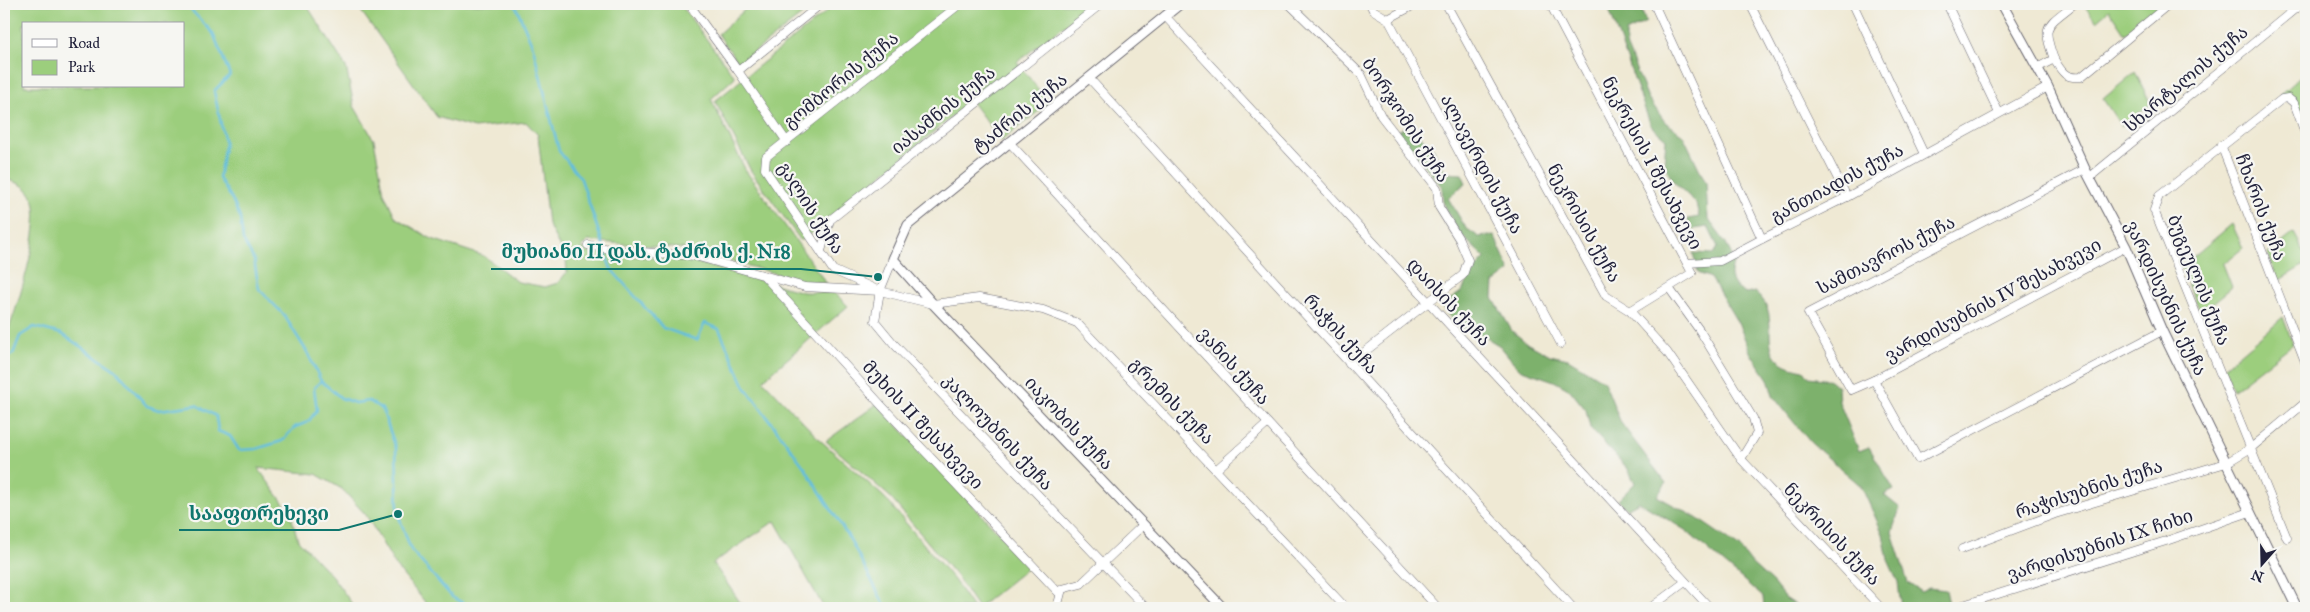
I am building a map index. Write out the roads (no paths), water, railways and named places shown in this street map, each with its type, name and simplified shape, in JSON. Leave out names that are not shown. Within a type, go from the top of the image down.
[{"type":"street","name":"გალის ქუჩა","points":[[689,4],[787,142],[766,157],[765,169],[833,270],[880,291]]},
{"type":"street","points":[[738,71],[821,4]]},
{"type":"street","name":"გომბორის ქუჩა","points":[[787,142],[960,4]]},
{"type":"street","name":"იასამნის ქუჩა","points":[[821,251],[830,220],[1101,4]]},
{"type":"street","name":"ტაძრის ქუჩა","points":[[893,258],[908,225],[1180,4]]},
{"type":"street","name":"ბორჯომის ქუჩა","points":[[1290,4],[1362,74],[1381,116],[1436,188],[1439,207],[1459,239],[1468,260],[1462,275],[1429,303],[1349,364]]},
{"type":"street","name":"ალავერდის ქუჩა","points":[[1370,4],[1373,10],[1388,19],[1561,344]]},
{"type":"street","points":[[1388,19],[1416,4]]},
{"type":"street","name":"ნეკრისის ქუჩა","points":[[1446,4],[1606,296],[1630,311],[1667,352],[1740,459],[1881,608]]},
{"type":"street","name":"ნეკრესის I შესახვევი","points":[[1550,4],[1692,274],[1630,311]]},
{"type":"street","name":"განთიადის ქუჩა","points":[[1654,4],[1762,239],[1847,197],[2048,87]]},
{"type":"street","points":[[1750,4],[1847,197]]},
{"type":"street","points":[[1852,4],[1924,154]]},
{"type":"street","points":[[1947,4],[1999,113]]},
{"type":"street","name":"ვარდისუბნის ქუჩა","points":[[2002,4],[2048,87],[2088,173],[2126,247],[2162,330],[2296,608]]},
{"type":"street","points":[[2074,4],[2050,23],[2046,30],[2054,59],[2063,74],[2072,78],[2080,77],[2169,4]]},
{"type":"street","name":"სხარტალის ქუჩა","points":[[2088,173],[2301,4]]},
{"type":"street","name":"დაისის ქუჩა","points":[[1165,16],[1710,608]]},
{"type":"street","points":[[2037,68],[2054,59]]},
{"type":"street","name":"რაჭის ქუჩა","points":[[1089,78],[1572,608]]},
{"type":"street","name":"ბუგეულის ქუჩა","points":[[2287,538],[2154,210],[2159,196],[2282,99],[2288,98],[2294,103],[2306,136]]},
{"type":"street","name":"ვანის ქუჩა","points":[[1010,142],[1438,608]]},
{"type":"street","name":"ჩხარის ქუჩა","points":[[2221,146],[2306,364]]},
{"type":"street","name":"სამთავროს ქუჩა","points":[[1874,380],[1851,390],[1808,313],[2088,173]]},
{"type":"street","points":[[1687,263],[1720,261],[1762,239]]},
{"type":"street","points":[[588,245],[616,250],[695,256],[805,287],[880,291],[933,304]]},
{"type":"street","name":"ვარდისუბნის IV შესახვევი","points":[[1874,380],[2126,247]]},
{"type":"street","name":"კალოუბნის ქუჩა","points":[[893,258],[880,291],[875,321],[894,344],[1146,608]]},
{"type":"street","name":"იაკობის ქუჩა","points":[[893,258],[933,304],[1223,608]]},
{"type":"street","name":"მუხის II შესახვევი","points":[[765,277],[882,406],[1059,593]]},
{"type":"street","points":[[1669,288],[1700,331],[1753,418],[1757,433],[1740,459]]},
{"type":"street","name":"გრემის ქუჩა","points":[[933,304],[978,298],[1043,310],[1077,323],[1217,469],[1346,608]]},
{"type":"street","points":[[1874,380],[1918,460],[2162,330]]},
{"type":"street","name":"რაჭისუბნის ქუჩა","points":[[1962,549],[2055,514],[2226,463],[2251,448],[2306,402]]},
{"type":"street","points":[[1217,469],[1267,424]]},
{"type":"street","name":"ვარდისუბნის IX ჩიხი","points":[[1960,606],[2166,541],[2250,512]]},
{"type":"street","points":[[1057,608],[1059,593],[1062,589],[1081,584],[1143,525]]},
{"type":"street","points":[[1650,608],[1685,582]]},
{"type":"waterway","points":[[190,4],[191,10],[213,33],[230,75],[214,91],[225,143],[219,178],[232,199],[240,218],[243,240],[254,260],[259,289],[284,315],[307,352],[321,381],[341,398],[355,403],[369,401],[382,409],[396,448],[398,514],[411,550],[452,597],[473,608]]},
{"type":"waterway","points":[[515,4],[533,47],[559,151],[581,179],[603,245]]},
{"type":"waterway","points":[[605,252],[611,269],[663,328],[697,340],[705,323],[719,329],[745,387],[805,468],[851,541],[886,608]]},
{"type":"waterway","points":[[4,359],[13,354],[20,336],[34,327],[62,334],[117,371],[147,406],[159,410],[196,405],[216,416],[218,431],[230,436],[239,450],[256,449],[282,441],[295,427],[308,422],[317,410],[314,388],[321,381]]},
{"type":"place","name":"მუხიანი II დას. ტაძრის ქ. N18","points":[[878,277]]},
{"type":"place","name":"სააფთრეხევი","points":[[398,514]]}]
